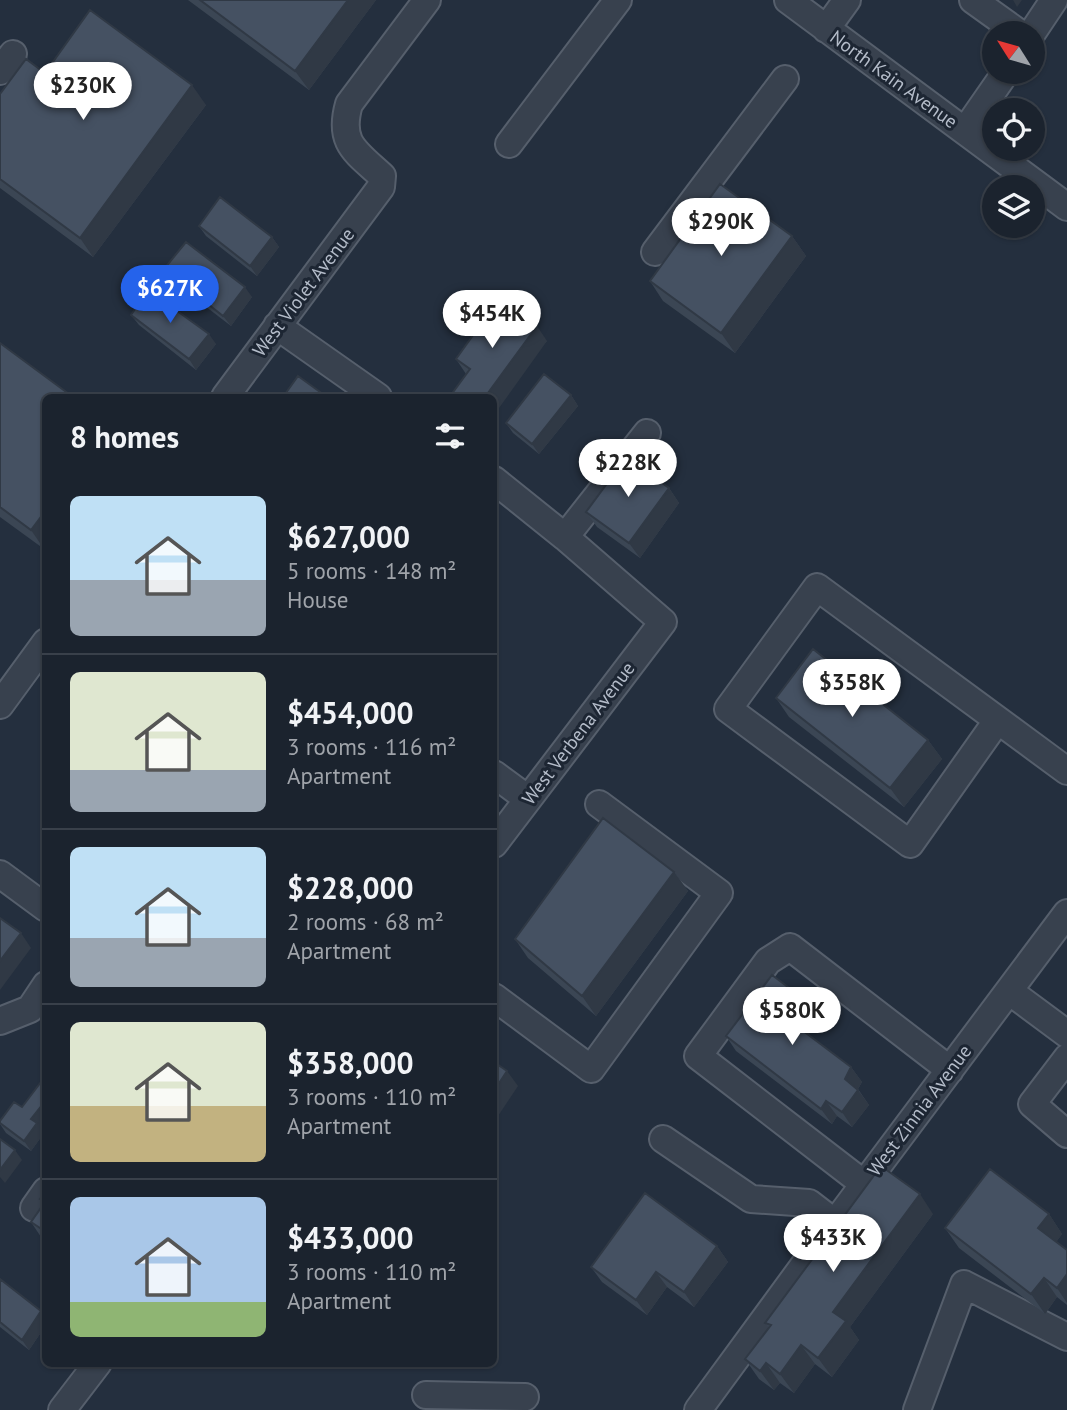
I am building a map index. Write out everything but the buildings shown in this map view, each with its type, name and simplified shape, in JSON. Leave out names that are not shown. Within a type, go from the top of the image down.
[{"type":"street","name":"West Violet Avenue","points":[[227,394],[381,187],[382,176],[358,153],[345,135],[349,104],[427,0]]},
{"type":"street","points":[[509,144],[618,0]]},
{"type":"street","name":"North Kain Avenue","points":[[788,0],[1067,207]]},
{"type":"street","points":[[826,29],[847,0]]},
{"type":"street","points":[[974,0],[1003,21]]},
{"type":"street","points":[[1040,21],[1054,0]]},
{"type":"street","points":[[655,252],[785,79]]},
{"type":"street","points":[[965,131],[998,84]]},
{"type":"street","points":[[276,326],[374,394]]},
{"type":"street","points":[[497,482],[565,537],[647,432]]},
{"type":"street","name":"West Verbena Avenue","points":[[497,840],[663,622],[565,537]]},
{"type":"street","points":[[997,721],[909,844],[728,709],[817,587],[1067,771]]},
{"type":"street","points":[[0,705],[42,647]]},
{"type":"street","points":[[497,776],[528,799]]},
{"type":"street","points":[[497,999],[591,1069],[719,893],[599,804]]},
{"type":"street","points":[[0,874],[42,905]]},
{"type":"street","name":"West Zinnia Avenue","points":[[698,1410],[1067,913]]},
{"type":"street","points":[[864,1184],[698,1056],[768,961],[790,947],[950,1070]]},
{"type":"street","points":[[0,1021],[30,1009],[42,991]]},
{"type":"street","points":[[1009,991],[1067,1034]]},
{"type":"street","points":[[1067,1058],[1032,1104],[1067,1134]]},
{"type":"street","points":[[663,1139],[751,1199],[809,1203],[835,1223]]},
{"type":"street","points":[[917,1410],[964,1284],[1067,1337]]},
{"type":"street","points":[[62,1410],[95,1367]]},
{"type":"street","points":[[426,1396],[525,1397]]}]
